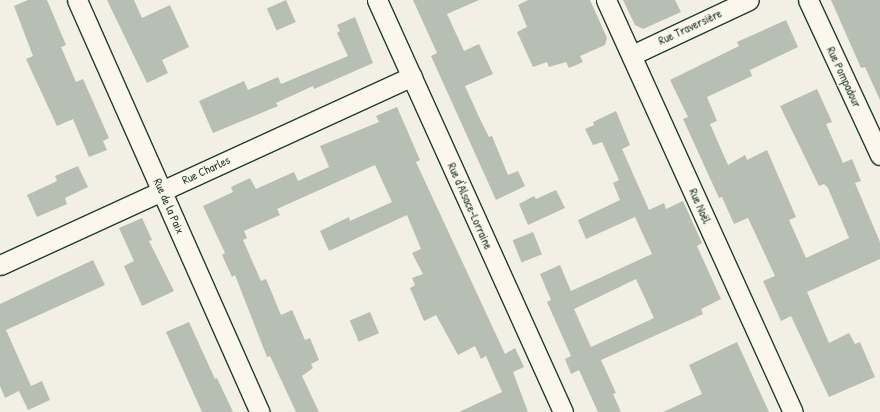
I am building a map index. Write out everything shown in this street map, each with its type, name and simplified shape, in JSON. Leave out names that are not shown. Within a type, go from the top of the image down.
[{"type":"street","name":"Rue de la Paix","points":[[77,0],[260,412]]},
{"type":"street","name":"Rue d'Alsace-Lorraine","points":[[377,0],[562,412]]},
{"type":"street","name":"Rue Noël","points":[[606,0],[793,412]]},
{"type":"street","name":"Rue Traversière","points":[[632,55],[749,0]]},
{"type":"street","name":"Rue Pompadour","points":[[808,0],[880,155]]},
{"type":"street","name":"Rue Charles","points":[[0,265],[412,76]]},
{"type":"building","points":[[28,0],[47,0],[66,45],[61,47],[76,82],[83,79],[109,138],[103,141],[107,150],[89,157],[73,119],[57,126],[26,59],[33,56],[14,6]]},
{"type":"building","points":[[107,0],[134,0],[142,18],[170,5],[189,47],[162,60],[168,73],[147,83]]},
{"type":"building","points":[[286,0],[296,22],[277,30],[267,9]]},
{"type":"building","points":[[413,0],[479,0],[447,14],[464,51],[479,44],[493,74],[465,86],[489,137],[492,136],[508,175],[518,171],[525,186],[496,200],[431,56],[437,53]]},
{"type":"building","points":[[528,0],[590,0],[607,38],[605,45],[580,56],[583,62],[569,68],[566,62],[549,67],[547,62],[533,67],[517,32],[527,27],[518,5]]},
{"type":"building","points":[[623,0],[675,0],[681,12],[643,29],[635,25]]},
{"type":"building","points":[[831,0],[880,0],[880,100],[865,67],[861,68]]},
{"type":"building","points":[[355,17],[373,63],[314,89],[313,86],[276,103],[278,106],[213,133],[199,101],[244,81],[248,90],[278,77],[281,84],[348,56],[337,33],[340,31],[337,25]]},
{"type":"building","points":[[786,20],[798,47],[750,70],[752,76],[707,97],[717,121],[710,124],[728,165],[745,155],[747,160],[767,150],[796,217],[789,220],[806,258],[849,238],[828,188],[824,184],[819,186],[780,106],[817,89],[832,122],[826,124],[843,163],[852,159],[861,181],[855,183],[880,242],[880,259],[807,292],[829,343],[849,333],[855,344],[860,342],[875,377],[829,397],[791,316],[781,321],[763,281],[775,276],[748,218],[734,224],[722,197],[719,198],[683,119],[688,117],[670,80],[739,46],[737,42]]},
{"type":"building","points":[[397,107],[420,160],[416,162],[505,354],[515,348],[524,367],[513,372],[528,412],[459,412],[502,392],[486,356],[481,359],[475,346],[458,355],[436,315],[424,321],[410,288],[415,285],[412,278],[423,274],[412,253],[421,249],[407,215],[329,251],[320,231],[349,217],[350,221],[392,202],[375,165],[277,209],[280,215],[244,231],[247,238],[243,240],[261,281],[266,279],[281,315],[292,310],[305,340],[310,338],[319,360],[311,364],[313,368],[302,376],[319,412],[296,412],[270,356],[267,357],[235,275],[232,277],[222,255],[225,253],[203,206],[233,192],[231,187],[250,178],[256,189],[294,172],[298,181],[329,167],[320,146],[379,122],[376,116]]},
{"type":"building","points":[[616,111],[630,145],[622,149],[649,210],[664,203],[666,209],[683,201],[702,243],[697,246],[721,299],[701,309],[703,314],[601,360],[616,393],[613,394],[621,412],[598,412],[579,370],[571,374],[565,359],[571,356],[547,302],[551,300],[540,274],[560,265],[571,291],[652,254],[635,217],[586,239],[578,220],[620,200],[613,183],[619,180],[602,142],[593,145],[585,129],[594,125],[593,122]],"holes":[[[636,279],[654,318],[591,347],[574,309]]]},
{"type":"building","points":[[78,166],[88,187],[65,198],[67,204],[37,217],[27,195],[57,181],[55,176]]},
{"type":"building","points":[[556,190],[565,208],[528,225],[519,204],[534,196],[536,199]]},
{"type":"building","points":[[142,218],[152,240],[149,241],[174,291],[142,306],[124,266],[134,261],[119,228]]},
{"type":"building","points":[[533,232],[542,254],[522,262],[513,240]]},
{"type":"building","points":[[93,260],[105,285],[6,330],[31,386],[42,381],[50,400],[28,410],[19,391],[5,398],[0,386],[0,304]]},
{"type":"building","points":[[370,312],[379,333],[359,342],[350,321]]},
{"type":"building","points":[[189,322],[215,379],[217,378],[233,412],[202,412],[166,332]]},
{"type":"building","points":[[737,342],[769,412],[663,412],[702,394],[689,365]]}]
